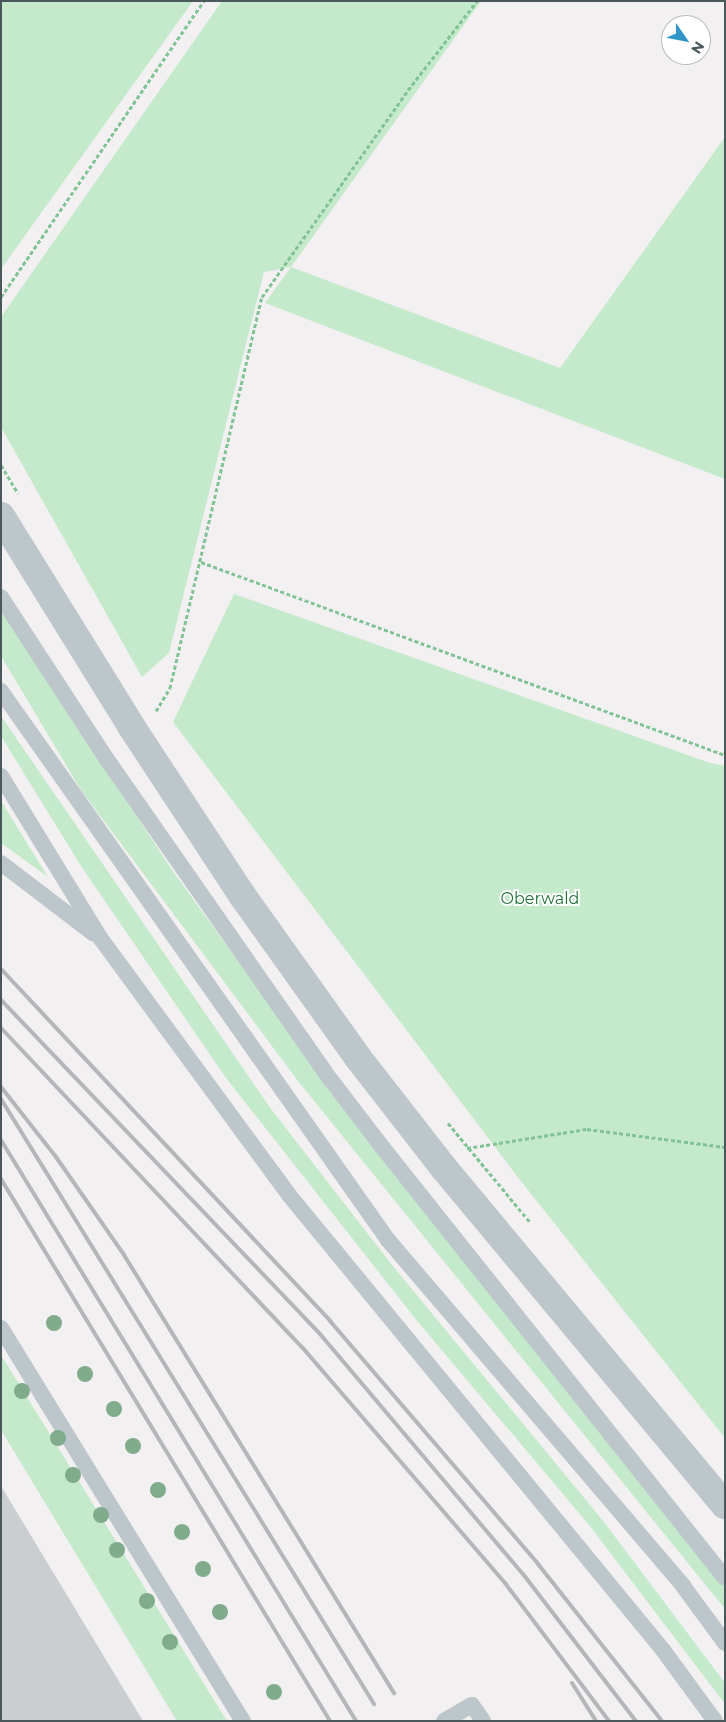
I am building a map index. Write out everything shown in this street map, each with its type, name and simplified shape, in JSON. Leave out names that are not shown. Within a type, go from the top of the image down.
[{"type":"street","points":[[1,516],[131,726],[242,895],[359,1059],[443,1167],[725,1505]]},
{"type":"lane","points":[[1,597],[106,758],[331,1080],[725,1578]]},
{"type":"lane","points":[[1,691],[388,1240],[683,1586],[725,1643]]},
{"type":"lane","points":[[1,776],[101,940],[289,1195],[663,1650],[715,1721]]},
{"type":"lane","points":[[1,863],[101,940]]},
{"type":"lane","points":[[1,1328],[243,1721]]},
{"type":"lane","points":[[444,1721],[472,1705],[482,1721]]},
{"type":"path","points":[[1,297],[204,1]]},
{"type":"path","points":[[150,704],[155,713],[170,688],[262,297],[408,90],[477,1]]},
{"type":"path","points":[[1,466],[22,498]]},
{"type":"path","points":[[201,562],[725,755]]},
{"type":"path","points":[[443,1117],[531,1224]]},
{"type":"path","points":[[443,1167],[468,1147],[587,1128],[725,1147]]},
{"type":"green space","points":[[1,1],[193,1],[1,269]]},
{"type":"green space","points":[[222,1],[481,1],[291,267],[264,272],[169,653],[142,677],[1,427],[1,317]]},
{"type":"green space","points":[[725,137],[725,479],[265,303],[291,267],[560,368]]},
{"type":"green space","name":"Oberwald","points":[[234,594],[710,763],[725,766],[725,1438],[520,1180],[173,722]]},
{"type":"green space","points":[[1,610],[172,870],[359,1128],[725,1575],[725,1609],[298,1081],[81,790],[1,656]]},
{"type":"green space","points":[[1,716],[271,1109],[392,1265],[604,1522],[725,1683],[725,1704],[589,1525],[418,1322],[226,1078],[81,866],[1,736]]},
{"type":"green space","points":[[1,801],[48,877],[1,843]]},
{"type":"green space","points":[[1,1355],[227,1721],[177,1721],[1,1430]]},
{"type":"building","points":[[1,1486],[143,1721],[1,1721]]},
{"type":"railway","points":[[1,969],[330,1321],[538,1564],[662,1721]]},
{"type":"railway","points":[[1,1000],[320,1334],[523,1574],[636,1721]]},
{"type":"railway","points":[[1,1028],[302,1347],[505,1583],[609,1721]]},
{"type":"railway","points":[[1,1087],[56,1157],[124,1255],[394,1693]]},
{"type":"railway","points":[[1,1099],[374,1704]]},
{"type":"railway","points":[[1,1140],[356,1721]]},
{"type":"railway","points":[[1,1179],[330,1721]]},
{"type":"railway","points":[[572,1683],[596,1721]]}]
